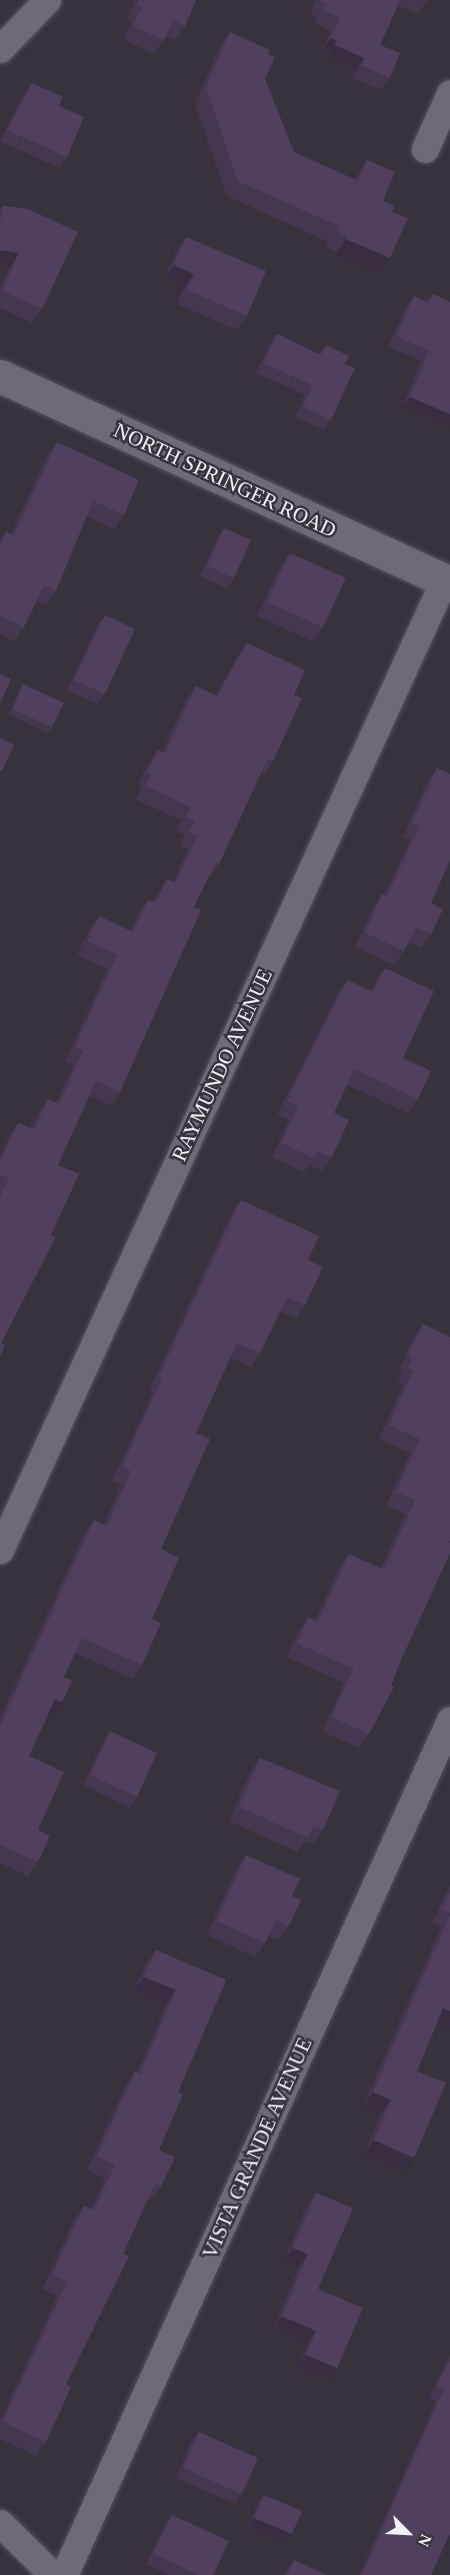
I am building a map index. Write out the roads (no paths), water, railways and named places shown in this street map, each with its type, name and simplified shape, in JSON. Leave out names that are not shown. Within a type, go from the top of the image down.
[{"type":"street","points":[[0,49],[47,0]]},
{"type":"street","points":[[424,149],[450,93]]},
{"type":"street","name":"NORTH SPRINGER ROAD","points":[[0,376],[447,581]]},
{"type":"street","name":"RAYMUNDO AVENUE","points":[[0,1550],[447,581]]},
{"type":"street","name":"VISTA GRANDE AVENUE","points":[[64,2575],[450,1720]]},
{"type":"street","points":[[0,2523],[53,2575]]}]
